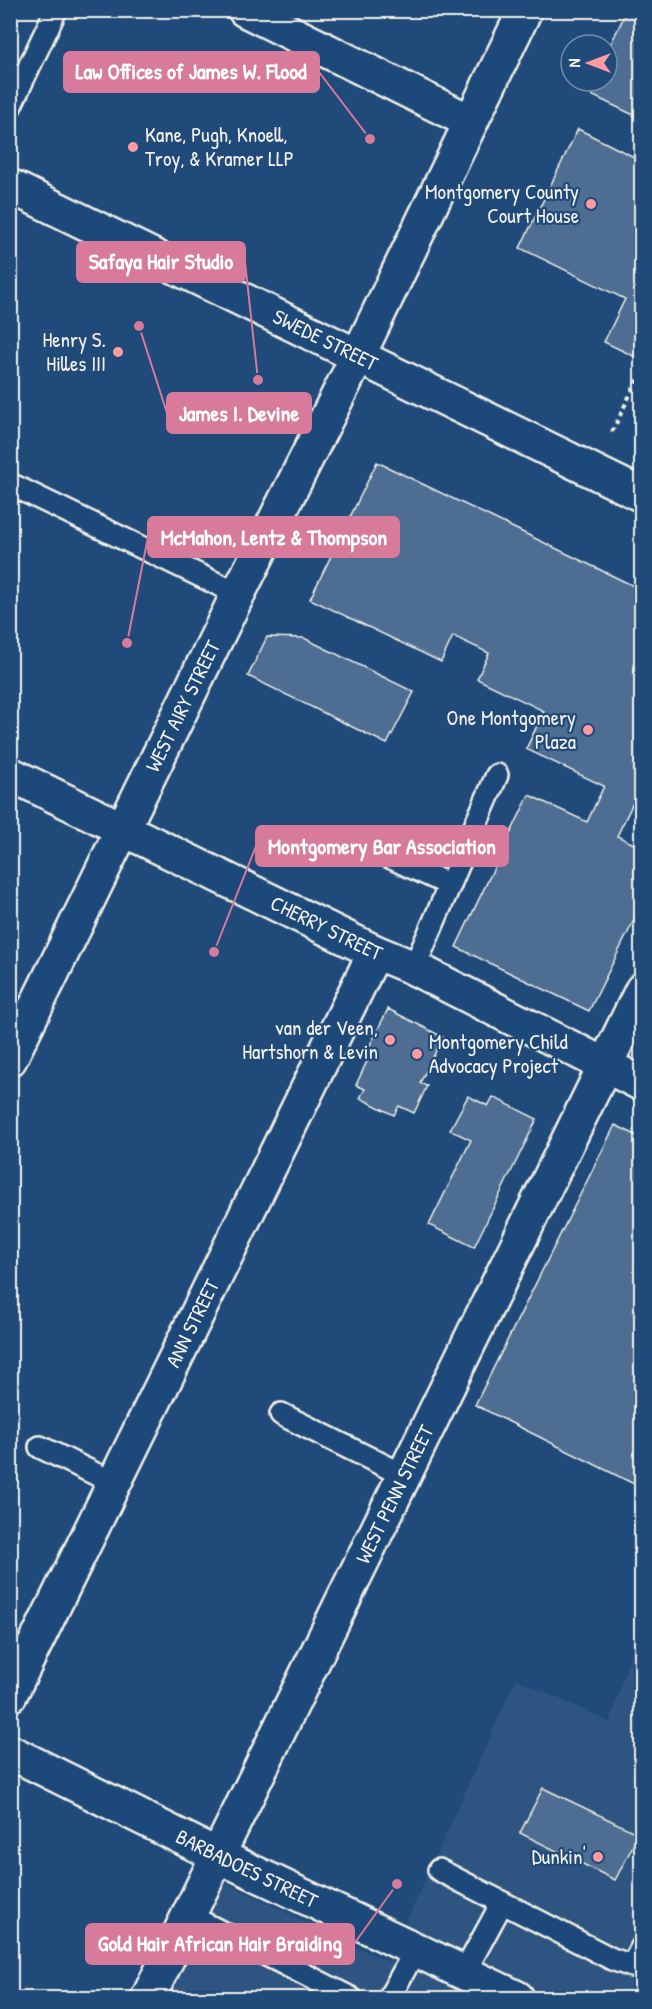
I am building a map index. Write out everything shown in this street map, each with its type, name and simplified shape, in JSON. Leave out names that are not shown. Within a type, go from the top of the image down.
[{"type":"street","points":[[245,10],[471,122]]},
{"type":"street","name":"WEST AIRY STREET","points":[[14,1043],[358,356],[525,10]]},
{"type":"street","name":"SWEDE STREET","points":[[10,186],[642,495]]},
{"type":"street","name":"CHERRY STREET","points":[[10,774],[375,952],[414,968],[642,1084]]},
{"type":"street","name":"ANN STREET","points":[[10,1695],[375,952]]},
{"type":"street","name":"WEST PENN STREET","points":[[148,1998],[642,990]]},
{"type":"street","name":"BARBADOES STREET","points":[[10,1752],[217,1855],[517,1998]]},
{"type":"lane","points":[[10,107],[56,10]]},
{"type":"lane","points":[[10,484],[238,594]]},
{"type":"lane","points":[[414,968],[497,775]]},
{"type":"lane","points":[[357,842],[450,885]]},
{"type":"lane","points":[[280,1414],[403,1475]]},
{"type":"lane","points":[[40,1447],[114,1483]]},
{"type":"lane","points":[[439,1870],[612,1959],[637,1957]]},
{"type":"lane","points":[[464,1973],[502,1903]]},
{"type":"lane","points":[[188,1915],[351,1998]]},
{"type":"lane","points":[[389,1998],[416,1949]]},
{"type":"path","points":[[612,432],[642,370]]},
{"type":"shaded area","points":[[634,1642],[641,1645],[641,1998],[169,1998],[226,1883],[388,1962],[516,1679],[610,1722]]},
{"type":"building","points":[[627,10],[642,10],[642,119],[587,93],[619,93],[619,33],[616,33]]},
{"type":"building","name":"Montgomery County Court House","points":[[578,129],[642,161],[642,360],[604,342],[625,299],[520,248]]},
{"type":"building","name":"One Montgomery Plaza","points":[[377,462],[642,590],[642,804],[634,801],[617,836],[642,848],[642,904],[589,1011],[456,947],[529,795],[587,822],[604,786],[526,749],[544,711],[477,679],[489,653],[453,636],[441,662],[310,599]]},
{"type":"building","points":[[267,637],[304,638],[414,692],[387,744],[248,676]]},
{"type":"building","points":[[388,1009],[443,1037],[420,1083],[427,1086],[414,1113],[399,1106],[394,1115],[360,1098],[365,1089],[356,1085],[368,1059],[364,1057]]},
{"type":"building","points":[[468,1096],[488,1106],[493,1097],[537,1119],[474,1247],[429,1225],[471,1140],[450,1130]]},
{"type":"building","points":[[615,1125],[642,1138],[642,1488],[475,1405]]},
{"type":"building","name":"Dunkin'","points":[[543,1788],[639,1834],[615,1880],[520,1833]]},
{"type":"place","name":"Law Offices of James W. Flood","points":[[370,139]]},
{"type":"place","name":"Kane, Pugh, Knoell, Troy, & Kramer LLP","points":[[133,147]]},
{"type":"place","name":"Montgomery County Court House","points":[[591,204]]},
{"type":"place","name":"James I. Devine","points":[[139,326]]},
{"type":"place","name":"Henry S. Hilles III","points":[[118,352]]},
{"type":"place","name":"Safaya Hair Studio","points":[[258,380]]},
{"type":"place","name":"McMahon, Lentz & Thompson","points":[[127,643]]},
{"type":"place","name":"One Montgomery Plaza","points":[[588,730]]},
{"type":"place","name":"Montgomery Bar Association","points":[[214,952]]},
{"type":"place","name":"van der Veen, Hartshorn & Levin","points":[[390,1040]]},
{"type":"place","name":"Montgomery Child Advocacy Project","points":[[417,1054]]},
{"type":"place","name":"Dunkin'","points":[[598,1857]]},
{"type":"place","name":"Gold Hair African Hair Braiding","points":[[397,1884]]}]
